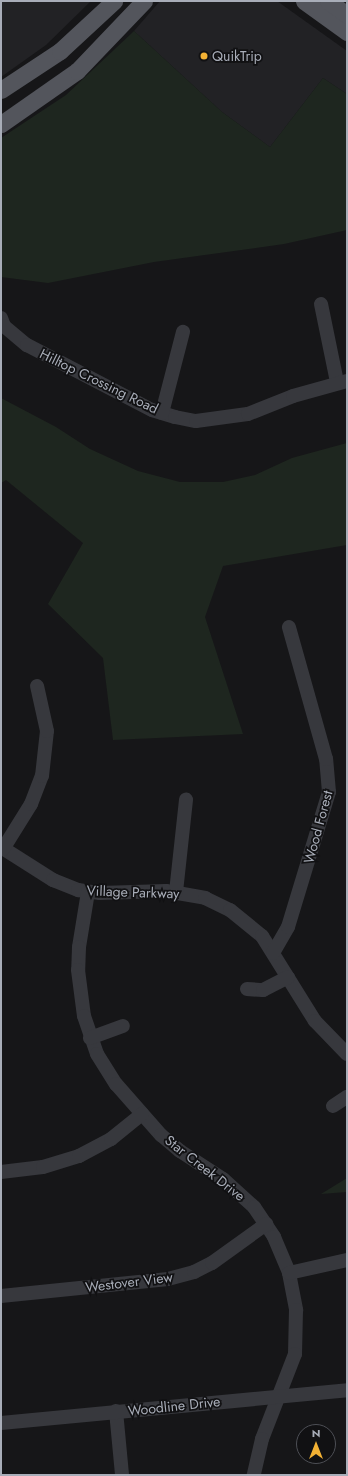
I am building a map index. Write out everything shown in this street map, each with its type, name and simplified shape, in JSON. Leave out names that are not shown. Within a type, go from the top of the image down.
[{"type":"main road","points":[[1,90],[60,51],[113,1],[130,18]]},
{"type":"main road","points":[[1,124],[77,71],[130,18],[144,1]]},
{"type":"main road","points":[[304,1],[347,32]]},
{"type":"main road","points":[[328,1],[347,15]]},
{"type":"street","points":[[321,304],[342,382]]},
{"type":"street","name":"Hilltop Crossing Road","points":[[1,318],[4,326],[27,345],[103,386],[162,413],[196,420],[248,414],[342,382]]},
{"type":"street","points":[[162,413],[183,332]]},
{"type":"street","name":"Wood Forest","points":[[273,952],[288,927],[325,810],[330,783],[326,759],[289,627]]},
{"type":"street","points":[[2,848],[31,804],[42,776],[47,731],[37,686]]},
{"type":"street","points":[[176,892],[186,800]]},
{"type":"street","name":"Village Parkway","points":[[2,848],[52,880],[88,892],[176,892],[205,898],[230,910],[252,926],[273,952],[315,1021],[347,1054]]},
{"type":"street","name":"Star Creek Drive","points":[[88,892],[79,947],[78,970],[80,993],[90,1038],[104,1067],[142,1114],[180,1151],[210,1169],[237,1191],[266,1224],[289,1273],[296,1310],[295,1354],[262,1439],[254,1475]]},
{"type":"street","points":[[246,989],[263,990],[288,977]]},
{"type":"street","points":[[90,1038],[122,1026]]},
{"type":"street","points":[[333,1106],[347,1097]]},
{"type":"street","points":[[1,1172],[43,1167],[78,1156],[111,1139],[142,1114]]},
{"type":"street","name":"Westover View","points":[[1,1296],[168,1279],[194,1272],[212,1263],[266,1224]]},
{"type":"street","points":[[289,1273],[347,1260]]},
{"type":"street","name":"Woodline Drive","points":[[1,1423],[347,1390]]},
{"type":"street","points":[[116,1411],[122,1475]]},
{"type":"shaded area","points":[[1,1],[91,1],[46,45],[1,77]]},
{"type":"shaded area","points":[[160,1],[277,1],[347,51],[347,94],[323,78],[270,147],[222,112],[134,31]]},
{"type":"shaded area","points":[[134,31],[222,112],[270,147],[323,78],[347,94],[347,230],[284,244],[154,262],[48,283],[1,277],[1,138],[66,95]]},
{"type":"shaded area","points":[[1,398],[56,427],[90,449],[138,471],[180,482],[223,482],[255,475],[292,458],[347,443],[347,545],[223,566],[205,617],[243,734],[113,740],[103,658],[48,604],[83,543],[6,480],[1,483]]},
{"type":"shaded area","points":[[347,1178],[347,1192],[321,1194]]},
{"type":"place","name":"QuikTrip","points":[[204,56]]}]
